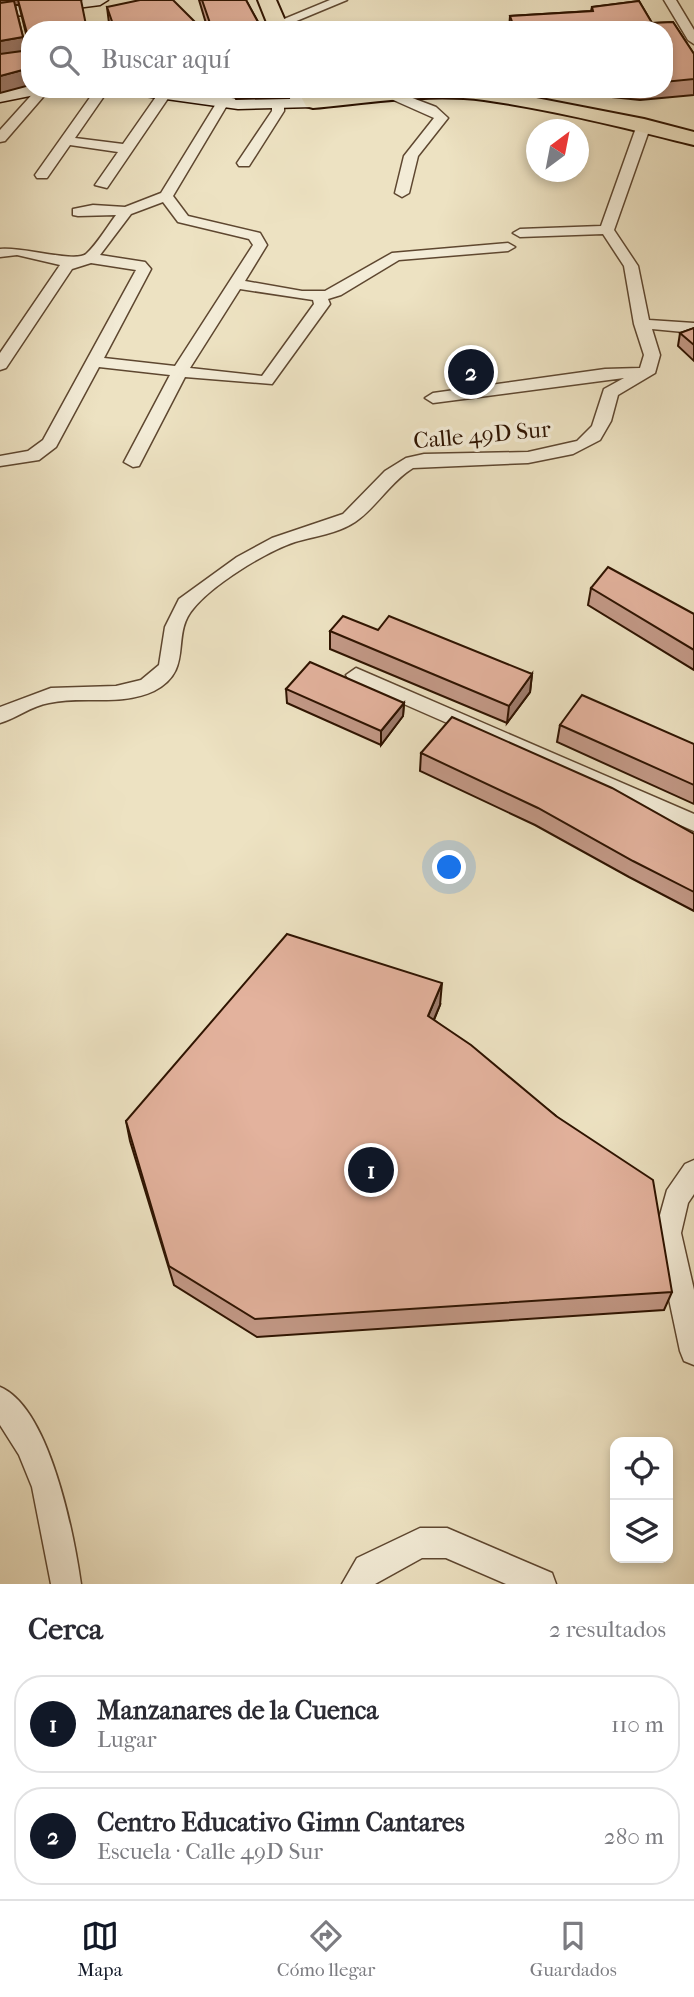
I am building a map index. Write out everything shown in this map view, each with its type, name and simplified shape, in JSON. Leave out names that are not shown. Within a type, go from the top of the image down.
[{"type":"main road","points":[[0,13],[100,0]]},
{"type":"main road","points":[[267,0],[276,21]]},
{"type":"main road","points":[[0,97],[21,93]]},
{"type":"main road","points":[[194,98],[278,104],[302,98]]},
{"type":"main road","points":[[504,98],[644,125],[694,139]]},
{"type":"main road","points":[[569,98],[694,127]]},
{"type":"street","points":[[293,21],[341,0]]},
{"type":"street","points":[[674,5],[694,10]]},
{"type":"street","points":[[674,5],[694,40]]},
{"type":"street","points":[[0,138],[36,98]]},
{"type":"street","points":[[42,175],[97,98]]},
{"type":"street","points":[[102,185],[162,98]]},
{"type":"street","points":[[398,98],[435,111],[441,118],[411,156],[402,192]]},
{"type":"street","points":[[79,212],[93,209],[126,211],[166,196],[223,102]]},
{"type":"street","points":[[244,163],[278,111],[278,104]]},
{"type":"street","points":[[607,230],[644,125]]},
{"type":"street","points":[[66,141],[127,149]]},
{"type":"street","points":[[133,462],[181,370],[238,284],[260,244],[260,240],[183,219],[166,196]]},
{"type":"street","points":[[90,258],[126,211]]},
{"type":"street","points":[[520,233],[607,230]]},
{"type":"street","points":[[433,398],[605,374],[647,373],[652,355],[642,324],[631,266],[607,230]]},
{"type":"street","points":[[238,284],[319,297],[333,294],[381,261],[397,256],[508,247]]},
{"type":"street","points":[[0,253],[17,251],[73,263]]},
{"type":"street","points":[[0,365],[67,266],[90,258],[140,265],[144,269],[144,274],[50,443],[33,456],[0,461]]},
{"type":"street","points":[[95,362],[266,381],[322,304],[319,297]]},
{"type":"street","points":[[642,324],[694,328]]},
{"type":"street","name":"Calle 49D Sur","points":[[0,716],[39,697],[57,694],[124,694],[148,685],[167,672],[173,653],[172,628],[186,604],[238,567],[279,542],[337,525],[349,518],[407,464],[438,460],[513,460],[559,452],[591,439],[602,425],[610,392],[647,373]]},
{"type":"street","points":[[356,675],[694,823]]},
{"type":"street","points":[[644,801],[694,832]]},
{"type":"street","points":[[694,1172],[676,1199],[668,1233],[694,1351]]},
{"type":"street","points":[[0,1401],[36,1454],[56,1514],[66,1584]]},
{"type":"street","points":[[357,1584],[368,1569],[420,1543],[447,1544],[541,1584]]},
{"type":"building","points":[[18,0],[81,0],[85,21],[24,21]]},
{"type":"building","points":[[140,0],[173,0],[194,21],[112,21],[107,7]]},
{"type":"building","points":[[202,0],[246,0],[257,21],[209,21]]},
{"type":"building","points":[[14,1],[21,37],[0,41],[0,3]]},
{"type":"building","points":[[639,1],[651,21],[512,21],[510,16],[593,11],[592,7]]},
{"type":"building","points":[[673,22],[694,54],[694,79],[673,81]]},
{"type":"building","points":[[21,51],[21,70],[0,76],[0,54]]},
{"type":"building","points":[[694,328],[694,345],[680,333]]},
{"type":"building","points":[[608,567],[694,614],[694,650],[591,588]]},
{"type":"building","points":[[343,616],[378,630],[389,616],[532,674],[509,706],[330,631]]},
{"type":"building","points":[[310,662],[404,703],[381,731],[286,689]]},
{"type":"building","points":[[582,695],[694,744],[694,785],[560,725]]},
{"type":"building","points":[[452,717],[612,788],[694,834],[694,892],[538,808],[421,753]]},
{"type":"building","points":[[287,934],[442,983],[428,1016],[471,1045],[556,1116],[653,1180],[672,1292],[255,1319],[169,1266],[126,1121]]},
{"type":"place","name":"Centro Educativo Gimn Cantares","points":[[471,372]]},
{"type":"place","name":"Manzanares de la Cuenca","points":[[371,1170]]}]
